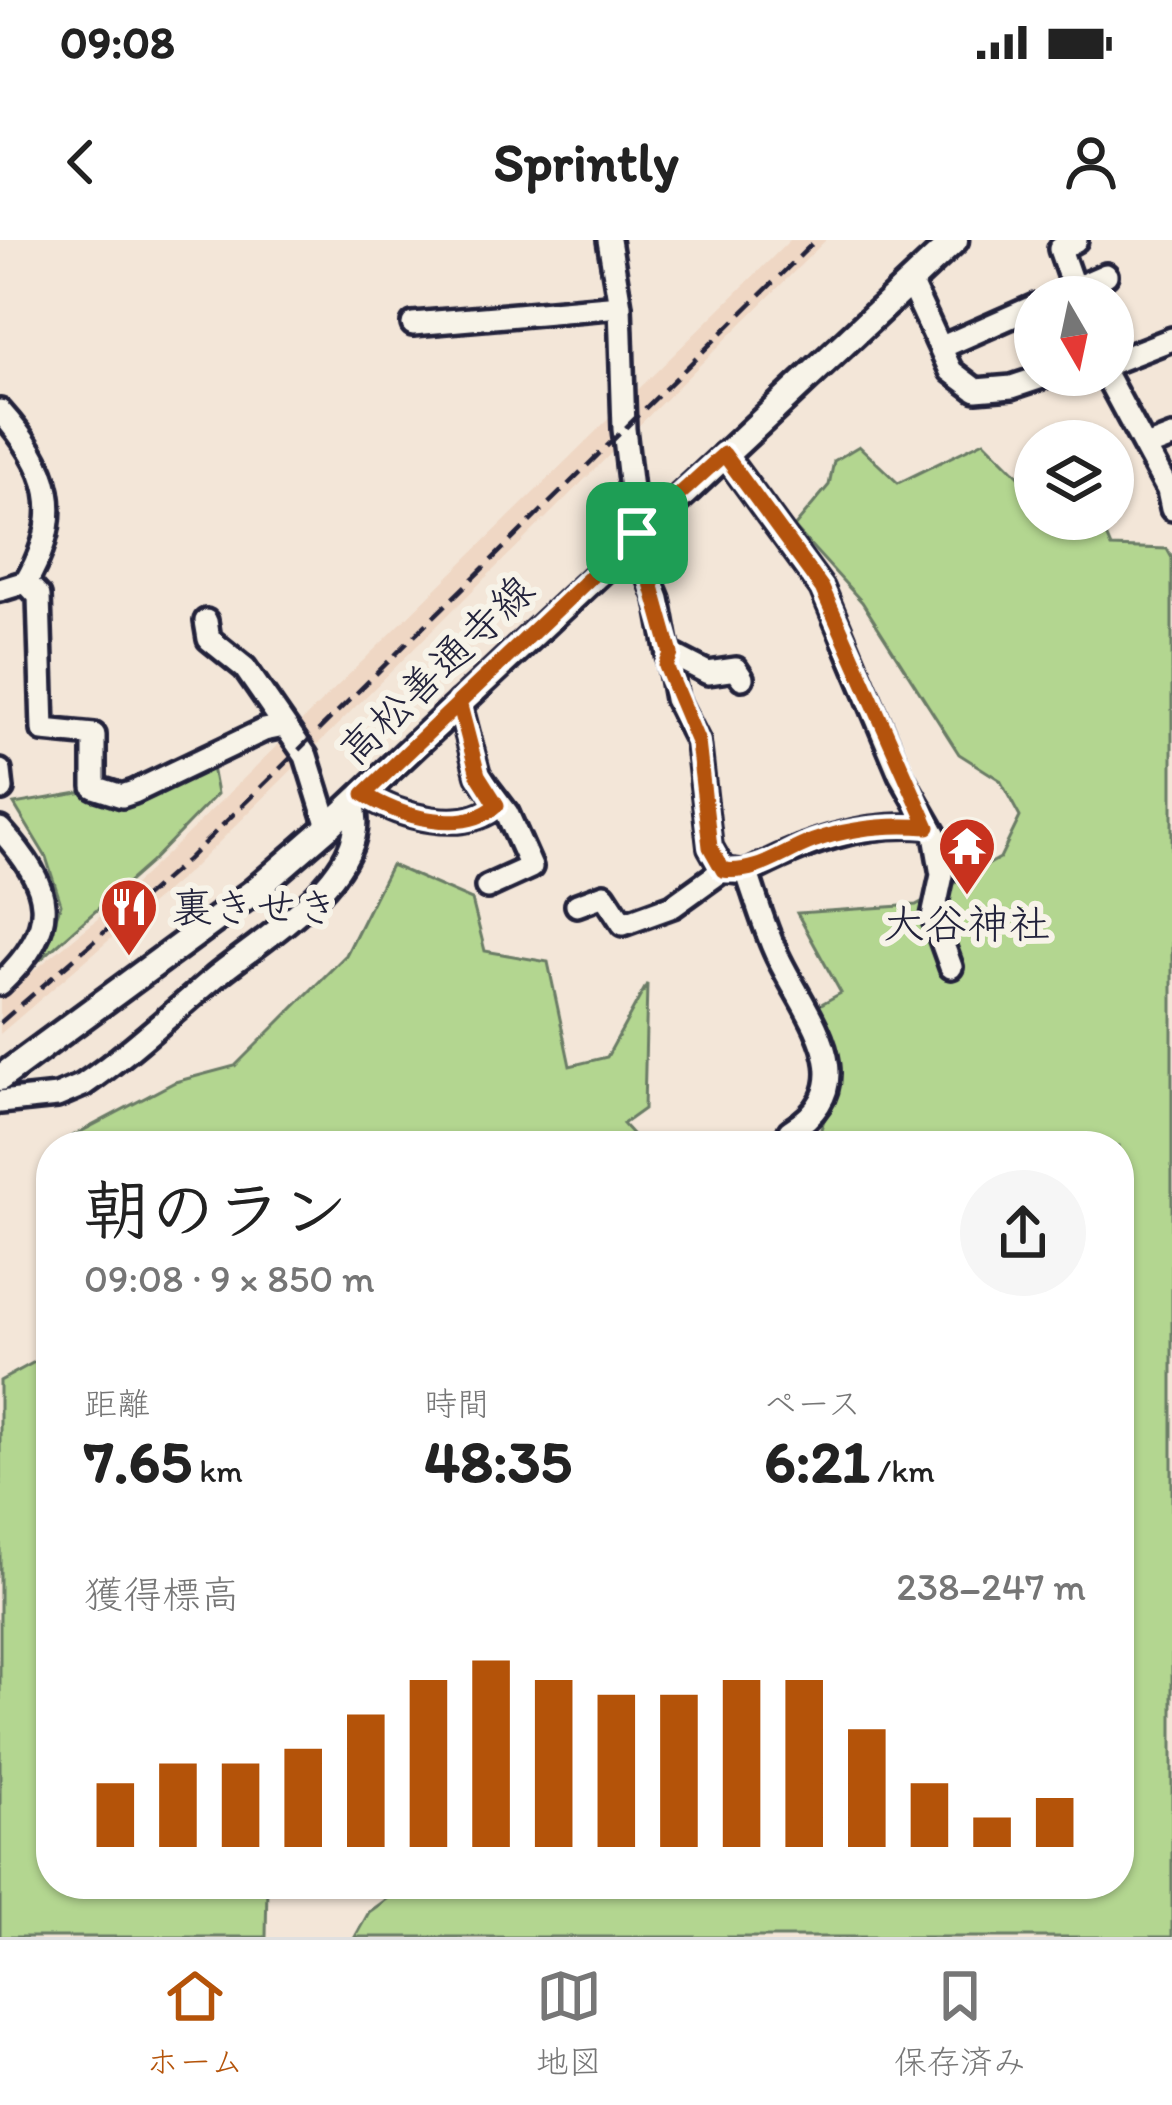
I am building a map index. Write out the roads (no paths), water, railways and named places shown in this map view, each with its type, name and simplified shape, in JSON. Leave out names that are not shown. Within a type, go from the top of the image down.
[{"type":"main road","name":"高松善通寺線","points":[[0,1078],[253,892],[328,827],[955,240]]},
{"type":"street","points":[[609,240],[620,306],[624,429],[637,533],[671,654],[666,666],[698,742],[710,847],[723,870]]},
{"type":"street","points":[[1063,276],[1060,250],[1076,240]]},
{"type":"street","points":[[910,282],[951,370],[976,390],[1014,386]]},
{"type":"street","points":[[413,324],[620,306]]},
{"type":"street","points":[[942,347],[1014,315]]},
{"type":"street","points":[[1134,354],[1172,339]]},
{"type":"street","points":[[1118,396],[1172,509]]},
{"type":"street","points":[[0,411],[34,455],[49,489],[51,529],[26,582],[0,590]]},
{"type":"street","points":[[1146,447],[1172,436]]},
{"type":"street","points":[[724,454],[822,588],[934,835],[942,875],[933,917],[952,967]]},
{"type":"street","points":[[26,582],[39,596],[44,730],[94,735],[94,787],[122,796],[264,730],[284,726]]},
{"type":"street","points":[[206,621],[208,639],[245,668],[306,756],[328,827]]},
{"type":"street","points":[[671,654],[708,673],[736,669],[742,678]]},
{"type":"street","points":[[459,702],[478,775],[518,832],[531,867],[487,887]]},
{"type":"street","points":[[0,1102],[57,1096],[83,1085],[241,955],[280,930],[313,898],[346,853],[356,829],[358,799],[457,824],[484,816],[497,805]]},
{"type":"street","points":[[577,905],[604,895],[623,924],[674,906],[723,870],[747,873],[830,836],[902,825],[928,827]]},
{"type":"street","points":[[0,829],[32,867],[46,910],[42,928],[0,984]]},
{"type":"street","points":[[747,873],[773,948],[824,1048],[830,1076],[823,1102],[790,1131]]},
{"type":"railway","points":[[0,1023],[186,861],[816,240]]},
{"type":"place","name":"大谷神社","points":[[967,897]]},
{"type":"place","name":"裏きせき","points":[[129,958]]}]
